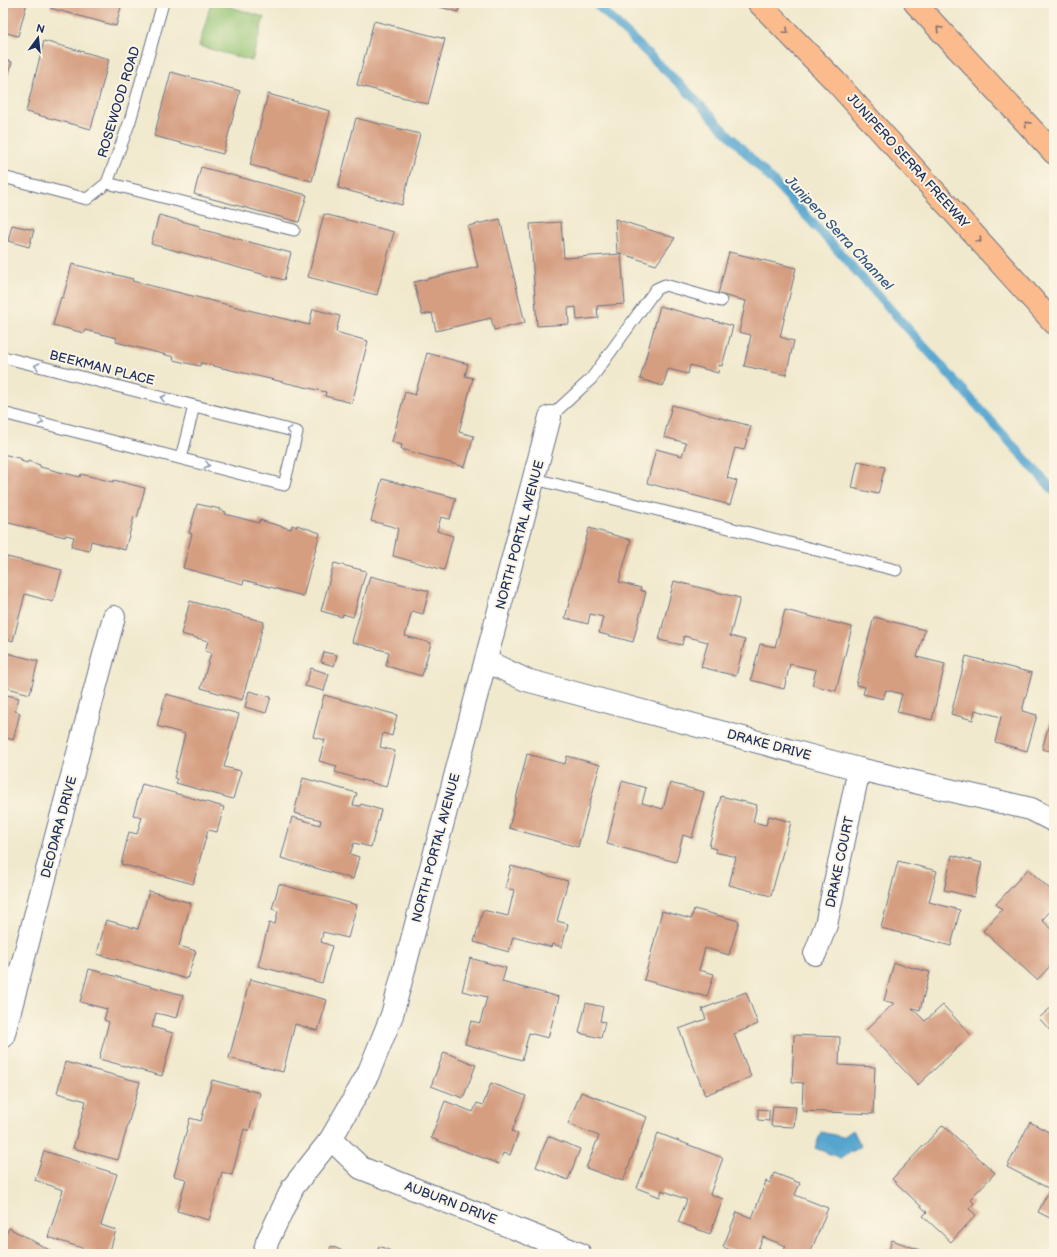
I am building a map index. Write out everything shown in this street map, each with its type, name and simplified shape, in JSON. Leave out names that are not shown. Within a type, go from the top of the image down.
[{"type":"highway","name":"JUNIPERO SERRA FREEWAY","points":[[759,3],[836,82],[1054,323]]},
{"type":"highway","points":[[915,3],[1054,153]]},
{"type":"street","name":"NORTH PORTAL AVENUE","points":[[264,1254],[267,1242],[293,1187],[331,1139],[368,1074],[392,1016],[535,479],[550,417]]},
{"type":"street","name":"DEODARA DRIVE","points":[[3,1037],[114,617]]},
{"type":"street","name":"DRAKE DRIVE","points":[[486,661],[526,680],[859,769],[1031,809],[1054,821]]},
{"type":"street","name":"DRAKE COURT","points":[[815,954],[826,925],[859,769]]},
{"type":"street","name":"AUBURN DRIVE","points":[[331,1139],[361,1168],[580,1254]]},
{"type":"lane","name":"ROSEWOOD ROAD","points":[[107,183],[130,121],[163,3]]},
{"type":"lane","points":[[3,177],[87,199],[107,183],[294,230]]},
{"type":"lane","points":[[550,417],[591,379],[656,289],[665,285],[721,301]]},
{"type":"lane","name":"BEEKMAN PLACE","points":[[3,357],[297,432],[284,485],[3,412]]},
{"type":"lane","points":[[181,458],[194,406]]},
{"type":"lane","points":[[535,479],[896,570]]},
{"type":"green space","points":[[211,3],[217,3],[264,17],[252,61],[199,46]]},
{"type":"water","points":[[853,1130],[861,1146],[840,1158],[815,1148],[821,1132],[843,1137]]},
{"type":"building","points":[[3,3],[27,3],[18,36],[3,32]]},
{"type":"building","points":[[52,3],[122,3],[116,26],[50,8]]},
{"type":"building","points":[[426,3],[460,3],[458,12]]},
{"type":"building","points":[[374,21],[445,39],[428,104],[357,85]]},
{"type":"building","points":[[44,41],[109,59],[91,129],[26,112]]},
{"type":"building","points":[[3,59],[12,62],[3,95]]},
{"type":"building","points":[[171,72],[240,91],[223,154],[154,136]]},
{"type":"building","points":[[268,94],[330,111],[312,181],[250,165]]},
{"type":"building","points":[[356,118],[420,134],[402,205],[338,188]]},
{"type":"building","points":[[201,167],[307,195],[299,222],[194,194]]},
{"type":"building","points":[[324,214],[394,232],[377,295],[308,277]]},
{"type":"building","points":[[159,215],[200,226],[200,229],[291,253],[284,280],[151,244]]},
{"type":"building","points":[[500,219],[525,323],[494,330],[491,318],[436,331],[432,313],[422,315],[414,282],[478,267],[468,226]]},
{"type":"building","points":[[615,219],[675,238],[656,265],[617,252]]},
{"type":"building","points":[[561,222],[564,258],[621,254],[625,304],[597,306],[598,318],[577,320],[576,307],[568,308],[569,324],[537,326],[530,224]]},
{"type":"building","points":[[12,225],[34,230],[29,247],[8,241]]},
{"type":"building","points":[[729,252],[796,268],[780,337],[794,341],[786,375],[744,366],[751,335],[739,332],[746,301],[718,294]]},
{"type":"building","points":[[72,264],[133,279],[132,281],[309,325],[313,309],[340,316],[336,332],[368,341],[352,403],[325,396],[326,392],[201,363],[200,366],[173,360],[174,357],[116,342],[117,338],[85,330],[84,333],[53,325],[61,297],[63,298]]},
{"type":"building","points":[[660,306],[733,326],[722,366],[719,365],[718,373],[690,365],[688,374],[668,369],[663,386],[640,379]]},
{"type":"building","points":[[427,353],[468,364],[465,376],[473,378],[459,432],[474,436],[465,467],[401,449],[402,445],[392,442],[405,392],[415,395]]},
{"type":"building","points":[[672,405],[751,426],[744,450],[735,448],[727,478],[737,481],[730,505],[647,483],[656,449],[682,456],[686,443],[664,437]]},
{"type":"building","points":[[3,454],[22,459],[21,461],[27,463],[28,461],[40,465],[40,467],[80,477],[81,474],[145,488],[137,518],[134,517],[125,550],[91,541],[89,551],[71,547],[74,537],[66,535],[65,537],[5,522],[6,519],[3,518]]},
{"type":"building","points":[[858,461],[885,467],[878,494],[852,488]]},
{"type":"building","points":[[382,479],[456,498],[450,519],[441,517],[437,531],[453,536],[444,570],[393,556],[398,528],[371,521]]},
{"type":"building","points":[[197,504],[220,509],[219,510],[226,512],[225,514],[259,523],[259,520],[291,529],[292,525],[297,527],[297,525],[320,533],[303,596],[244,580],[243,584],[183,568],[192,534],[189,533]]},
{"type":"building","points":[[589,528],[631,540],[619,582],[641,588],[640,590],[646,592],[633,642],[599,633],[603,617],[590,614],[588,624],[565,618]]},
{"type":"building","points":[[3,556],[62,570],[53,602],[25,594],[13,641],[3,638]]},
{"type":"building","points":[[334,563],[366,571],[353,617],[343,614],[342,617],[321,611]]},
{"type":"building","points":[[370,576],[429,591],[423,614],[412,611],[405,636],[431,643],[422,676],[386,666],[389,652],[352,642]]},
{"type":"building","points":[[674,581],[740,598],[730,636],[745,640],[736,676],[701,667],[708,642],[684,636],[682,645],[659,640]]},
{"type":"building","points":[[190,601],[264,622],[242,700],[201,688],[211,653],[205,651],[208,641],[181,634]]},
{"type":"building","points":[[785,610],[852,627],[836,691],[812,685],[816,670],[790,664],[784,689],[751,680],[760,644],[775,647]]},
{"type":"building","points":[[874,617],[925,630],[917,657],[945,664],[932,720],[897,712],[902,694],[886,690],[883,699],[863,694],[865,687],[856,685]]},
{"type":"building","points":[[3,652],[38,661],[30,694],[4,687],[3,690]]},
{"type":"building","points":[[324,652],[337,655],[334,666],[321,662]]},
{"type":"building","points":[[966,656],[1032,673],[1022,711],[1037,715],[1027,751],[995,742],[1001,717],[975,710],[973,720],[951,714]]},
{"type":"building","points":[[311,668],[329,674],[324,691],[305,686]]},
{"type":"building","points":[[249,691],[271,697],[266,713],[245,707]]},
{"type":"building","points":[[3,694],[19,698],[15,711],[20,713],[13,740],[3,737]]},
{"type":"building","points":[[166,694],[239,714],[224,767],[241,771],[233,799],[176,783],[177,779],[174,778],[185,734],[157,726]]},
{"type":"building","points":[[324,695],[397,715],[392,736],[383,733],[380,747],[395,751],[386,787],[335,772],[337,766],[319,761],[325,740],[313,737]]},
{"type":"building","points":[[1054,707],[1054,752],[1042,749]]},
{"type":"building","points":[[527,754],[565,764],[567,756],[600,765],[578,847],[509,828]]},
{"type":"building","points":[[303,778],[357,793],[353,805],[360,806],[361,804],[381,810],[371,847],[354,843],[350,854],[359,857],[353,879],[281,858],[292,817],[320,825],[321,820],[294,813]]},
{"type":"building","points":[[622,781],[646,788],[642,803],[663,809],[670,783],[704,792],[692,838],[683,835],[676,862],[607,844]]},
{"type":"building","points":[[142,784],[224,807],[217,832],[208,830],[193,884],[121,864],[129,832],[137,834],[142,817],[133,815]]},
{"type":"building","points":[[721,796],[757,805],[753,822],[766,825],[769,816],[791,822],[771,896],[729,885],[736,857],[715,852],[716,849],[709,847]]},
{"type":"building","points":[[952,855],[982,863],[974,897],[944,890]]},
{"type":"building","points":[[898,861],[937,871],[929,902],[960,910],[951,946],[881,928]]},
{"type":"building","points":[[511,866],[568,881],[557,921],[568,924],[562,947],[552,944],[551,947],[513,937],[509,952],[474,942],[483,910],[508,916],[514,890],[505,888]]},
{"type":"building","points":[[1028,869],[1054,893],[1054,907],[1042,920],[1054,931],[1054,962],[1037,980],[983,931],[1002,910],[996,904]]},
{"type":"building","points":[[279,884],[357,905],[348,938],[323,932],[321,942],[332,946],[322,983],[258,966],[269,923],[275,924],[278,911],[272,909]]},
{"type":"building","points":[[149,891],[191,903],[179,946],[196,951],[187,979],[97,954],[106,920],[138,929]]},
{"type":"building","points":[[694,909],[739,921],[729,955],[705,948],[699,970],[714,974],[707,997],[644,980],[662,911],[691,919]]},
{"type":"building","points":[[470,958],[506,968],[502,982],[559,997],[548,1038],[529,1033],[522,1060],[465,1044],[471,1021],[480,1023],[487,997],[462,991]]},
{"type":"building","points":[[894,963],[930,972],[920,1010],[912,1008],[925,1021],[943,1005],[971,1035],[918,1085],[866,1030],[894,1003],[884,1001]]},
{"type":"building","points":[[89,969],[183,995],[177,1018],[156,1013],[152,1027],[173,1033],[162,1076],[99,1059],[109,1022],[104,1020],[107,1009],[80,1002]]},
{"type":"building","points":[[250,979],[327,1000],[318,1031],[295,1024],[283,1072],[229,1058]]},
{"type":"building","points":[[746,992],[758,1024],[734,1034],[751,1077],[705,1095],[679,1029],[706,1019],[702,1009]]},
{"type":"building","points":[[586,1003],[603,1007],[600,1021],[605,1022],[601,1038],[579,1033]]},
{"type":"building","points":[[1054,1005],[1054,1035],[1039,1018]]},
{"type":"building","points":[[794,1035],[840,1037],[839,1065],[875,1067],[873,1114],[802,1111],[803,1083],[792,1082]]},
{"type":"building","points":[[444,1052],[476,1065],[463,1098],[431,1086]]},
{"type":"building","points":[[65,1062],[140,1082],[118,1160],[73,1148],[86,1101],[57,1093]]},
{"type":"building","points":[[212,1080],[260,1093],[249,1131],[244,1129],[232,1175],[222,1172],[209,1220],[177,1211],[186,1179],[174,1176],[190,1118],[201,1121]]},
{"type":"building","points":[[491,1083],[526,1096],[512,1131],[518,1134],[510,1155],[503,1153],[499,1164],[431,1138],[445,1101],[473,1112],[477,1103],[483,1105]]},
{"type":"building","points":[[581,1092],[647,1117],[623,1181],[586,1168],[599,1136],[568,1124]]},
{"type":"building","points":[[773,1106],[796,1107],[794,1127],[771,1126]]},
{"type":"building","points":[[758,1109],[769,1110],[769,1121],[758,1120]]},
{"type":"building","points":[[1030,1122],[1054,1135],[1054,1220],[1038,1212],[1050,1189],[1007,1167]]},
{"type":"building","points":[[943,1125],[995,1173],[970,1199],[974,1203],[969,1209],[976,1215],[951,1242],[923,1216],[927,1212],[892,1179]]},
{"type":"building","points":[[658,1133],[723,1158],[710,1194],[723,1199],[710,1234],[678,1222],[687,1200],[662,1190],[660,1197],[637,1188]]},
{"type":"building","points":[[548,1136],[580,1149],[568,1180],[536,1167]]},
{"type":"building","points":[[44,1151],[117,1174],[101,1225],[116,1230],[109,1254],[100,1254],[48,1237],[63,1190],[35,1180]]},
{"type":"building","points":[[774,1173],[800,1183],[795,1195],[828,1208],[810,1254],[782,1254],[786,1246],[763,1237],[756,1254],[741,1254],[723,1247],[737,1212],[752,1218],[766,1181],[770,1183]]},
{"type":"building","points":[[9,1228],[57,1254],[3,1254],[3,1240]]},
{"type":"building","points":[[892,1240],[931,1254],[884,1254],[885,1249],[889,1250]]},
{"type":"building","points":[[331,1246],[350,1254],[328,1254]]},
{"type":"building","points":[[379,1246],[398,1254],[376,1254]]},
{"type":"waterway","name":"Junipero Serra Channel","points":[[595,3],[687,91],[812,222],[1054,491]]}]
